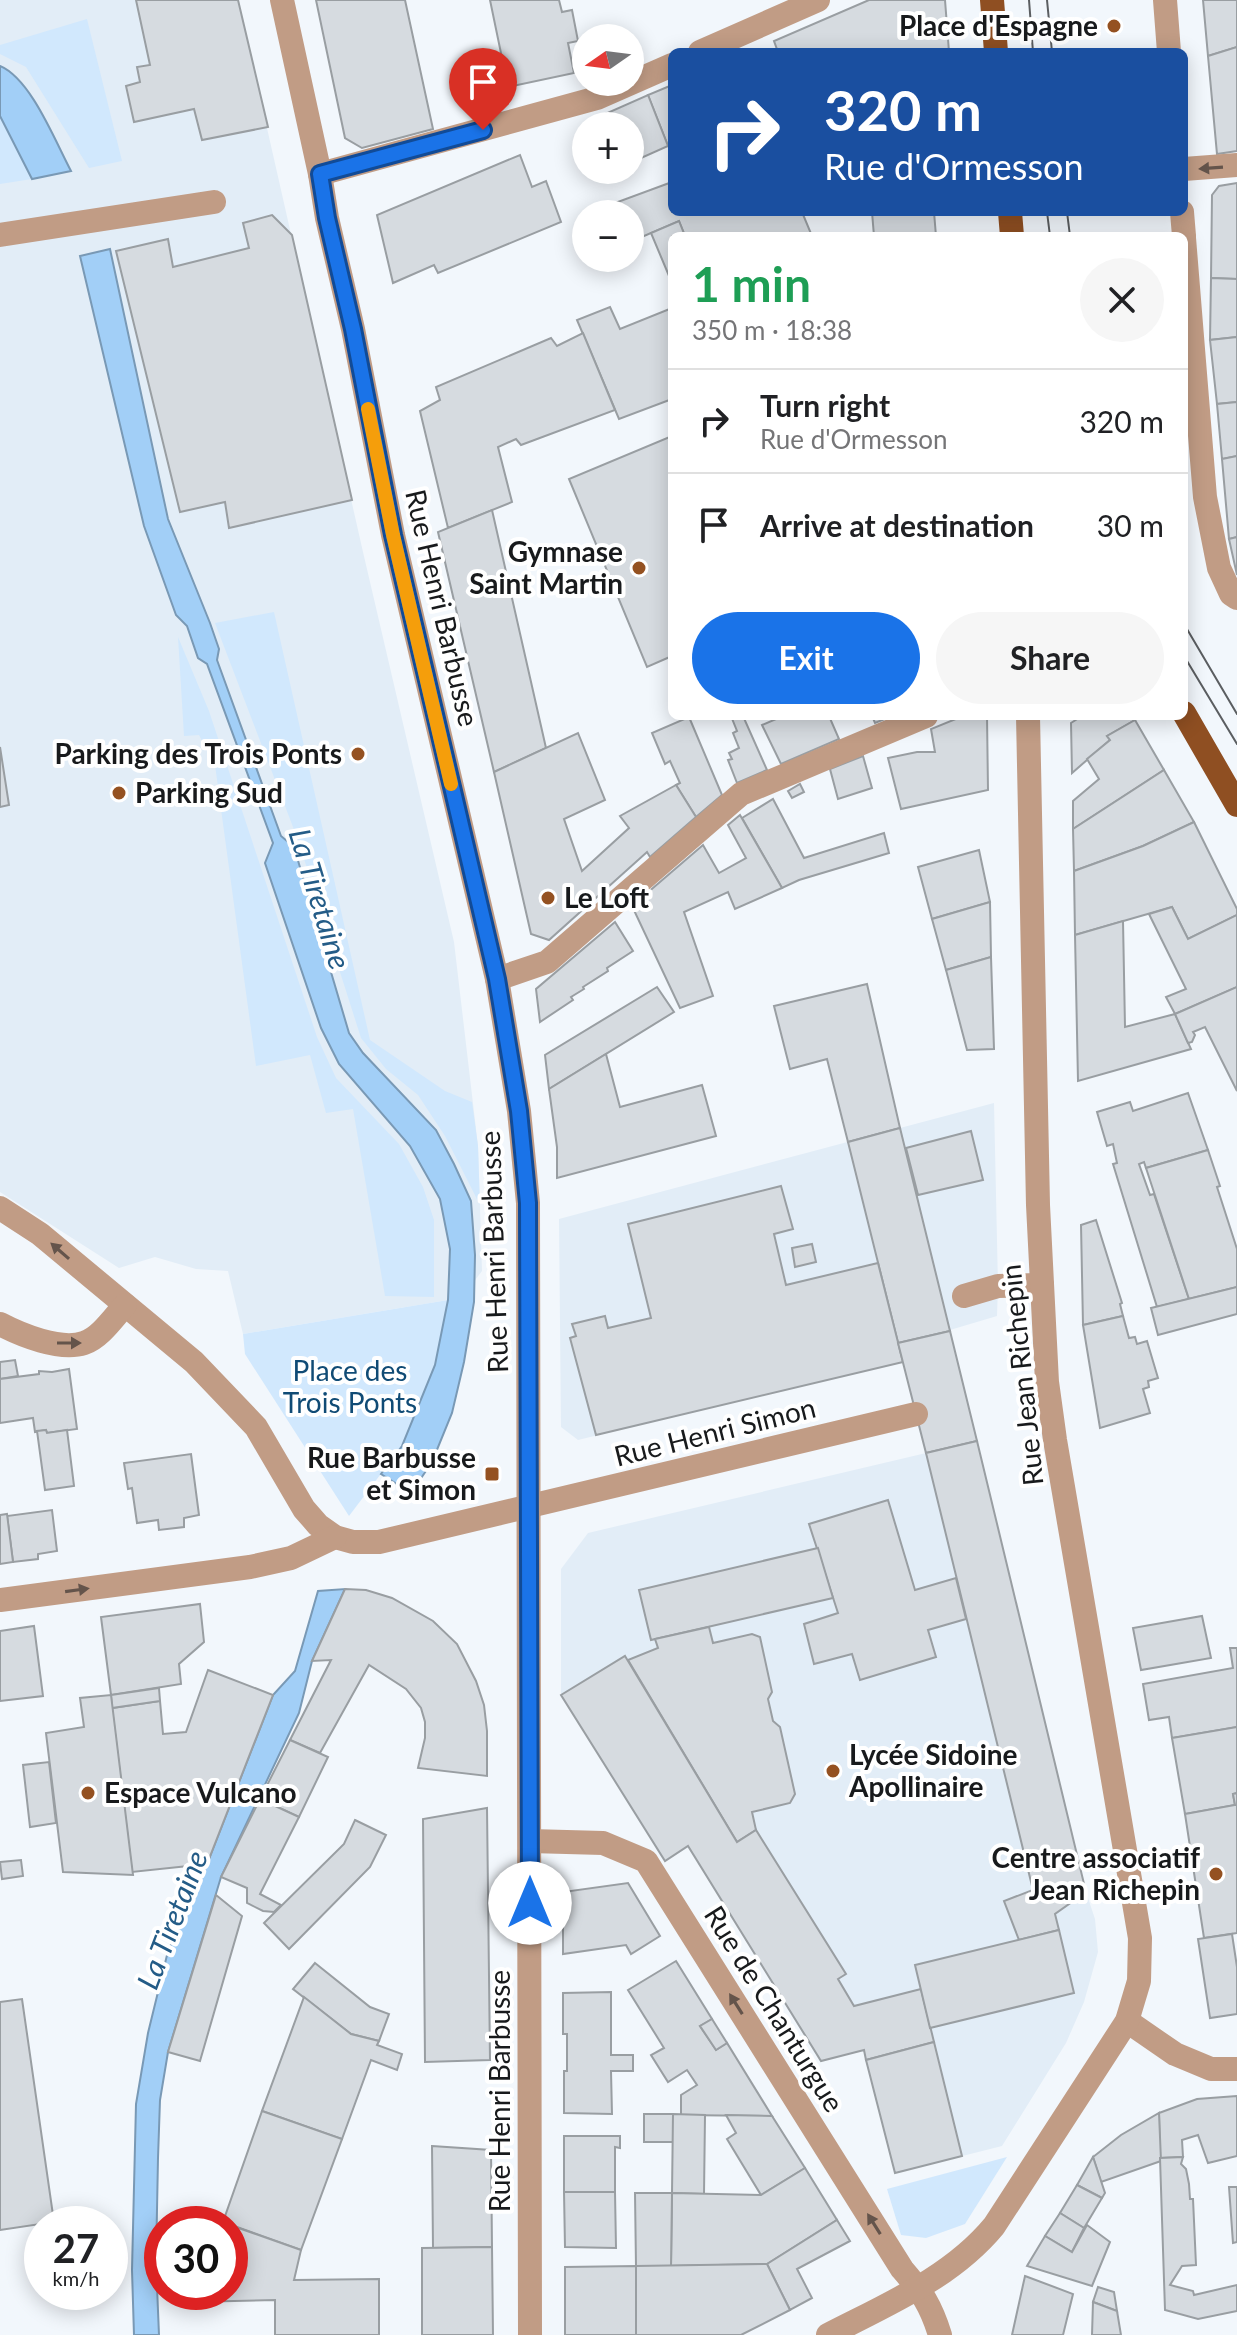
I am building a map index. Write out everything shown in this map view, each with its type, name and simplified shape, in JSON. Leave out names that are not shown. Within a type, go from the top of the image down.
[{"type":"main road","points":[[992,0],[996,48]]},
{"type":"main road","points":[[1188,720],[1237,805]]},
{"type":"street","name":"Rue Henri Barbusse","points":[[282,0],[353,329],[393,535],[497,979],[519,1111],[528,1203],[530,2335]]},
{"type":"street","points":[[709,48],[818,0]]},
{"type":"street","points":[[1165,0],[1169,48]]},
{"type":"street","points":[[320,174],[597,98],[668,67]]},
{"type":"street","points":[[1188,169],[1237,165]]},
{"type":"street","points":[[0,235],[214,202]]},
{"type":"street","points":[[1188,287],[1205,497],[1219,568],[1231,594],[1237,598]]},
{"type":"street","points":[[497,979],[547,962],[741,794],[917,720]]},
{"type":"street","name":"Rue Jean Richepin","points":[[828,2335],[919,2288],[978,2245],[994,2226],[1127,2021],[1139,1981],[1140,1938],[1047,1382],[1038,1205],[1028,720]]},
{"type":"street","points":[[0,1208],[40,1234],[194,1362],[256,1427],[304,1509],[318,1525],[335,1537],[291,1558],[250,1567],[0,1600]]},
{"type":"street","points":[[964,1296],[998,1286],[1042,1285]]},
{"type":"street","points":[[0,1324],[64,1346],[86,1343],[103,1330],[121,1301]]},
{"type":"street","name":"Rue Henri Simon","points":[[335,1537],[353,1542],[379,1542],[916,1414]]},
{"type":"street","name":"Rue de Chanturgue","points":[[530,1841],[603,1843],[646,1861],[902,2269],[919,2288],[932,2309],[940,2335]]},
{"type":"street","points":[[1127,2021],[1175,2054],[1211,2069],[1237,2069]]},
{"type":"shaded area","points":[[0,0],[238,0],[454,942],[478,1146],[482,1271],[469,1288],[448,1300],[243,1334],[228,1271],[196,1269],[155,1257],[119,1268],[0,1192]]},
{"type":"shaded area","points":[[994,1103],[997,1316],[950,1330],[954,1348],[578,1440],[561,1427],[559,1219]]},
{"type":"shaded area","name":"Lycée Sidoine Apollinaire","points":[[977,1441],[1095,1919],[1098,1952],[1084,2002],[1066,2043],[1002,2146],[895,2173],[864,2050],[821,2061],[689,1847],[665,1861],[561,1695],[561,1569],[588,1533]]},
{"type":"green space","points":[[87,19],[122,161],[89,168],[26,67],[0,54],[0,45]]},
{"type":"green space","points":[[0,116],[3,120],[32,179],[0,184]]},
{"type":"green space","points":[[274,612],[370,1040],[445,1091],[472,1102],[478,1146],[480,1205],[445,1136],[418,1095],[386,1069],[361,1038],[298,840],[215,623]]},
{"type":"green space","points":[[178,637],[209,711],[317,1037],[336,1078],[399,1144],[423,1187],[434,1220],[434,1297],[385,1296],[353,1109],[326,1113],[310,1055],[256,1066],[215,765],[199,735],[184,736]]},
{"type":"green space","name":"Place des Trois Ponts","points":[[448,1300],[435,1365],[402,1446],[349,1516],[245,1354],[243,1334]]},
{"type":"green space","points":[[1007,2157],[965,2224],[926,2238],[901,2235],[887,2189]]},
{"type":"water","points":[[0,66],[11,73],[32,97],[71,171],[32,179],[0,116]]},
{"type":"water","points":[[110,249],[168,519],[210,623],[219,649],[217,660],[281,836],[294,847],[349,1033],[363,1053],[436,1130],[471,1201],[474,1302],[464,1362],[452,1413],[432,1462],[411,1493],[381,1474],[402,1446],[435,1365],[448,1300],[450,1249],[440,1199],[410,1146],[339,1064],[321,1028],[265,863],[273,843],[207,664],[198,658],[187,626],[176,615],[144,526],[80,256]]},
{"type":"water","points":[[345,1589],[312,1661],[299,1713],[221,1877],[168,2052],[160,2100],[157,2206],[144,2206],[144,2310],[158,2310],[159,2335],[134,2335],[132,2270],[136,2104],[148,2033],[168,1951],[207,1864],[273,1695],[295,1671],[318,1591]]},
{"type":"building","points":[[136,0],[238,0],[268,127],[202,140],[194,109],[134,122],[126,86],[140,82],[137,67],[150,65]]},
{"type":"building","points":[[316,0],[405,0],[433,129],[362,148],[345,138]]},
{"type":"building","points":[[490,0],[559,0],[562,12],[572,10],[575,24],[572,24],[572,42],[568,43],[572,73],[508,87]]},
{"type":"building","points":[[869,0],[945,0],[949,48],[777,48],[774,41]]},
{"type":"building","points":[[1203,0],[1237,0],[1237,47],[1208,56]]},
{"type":"building","points":[[1237,47],[1237,151],[1217,154],[1208,56]]},
{"type":"building","points":[[668,87],[668,146],[648,95]]},
{"type":"building","points":[[648,95],[668,146],[644,157],[644,112],[610,112]]},
{"type":"building","points":[[520,155],[532,187],[546,181],[561,222],[438,273],[434,265],[393,283],[377,215]]},
{"type":"building","points":[[668,183],[668,216],[804,216],[810,232],[683,232],[679,221],[644,236],[644,200],[623,200]]},
{"type":"building","points":[[1237,183],[1237,279],[1211,278],[1212,195],[1219,186]]},
{"type":"building","points":[[272,215],[292,235],[352,500],[229,528],[225,502],[180,512],[116,251],[168,239],[173,267],[249,248],[243,223]]},
{"type":"building","points":[[872,216],[934,216],[936,232],[874,232]]},
{"type":"building","points":[[679,221],[683,232],[668,232],[668,273],[651,233]]},
{"type":"building","points":[[1211,278],[1237,279],[1237,337],[1210,340]]},
{"type":"building","points":[[610,307],[620,329],[668,310],[668,401],[619,419],[577,320]]},
{"type":"building","points":[[583,333],[615,410],[521,445],[516,439],[498,447],[512,502],[448,528],[420,411],[440,400],[436,387],[551,338],[557,346]]},
{"type":"building","points":[[1237,337],[1237,402],[1217,404],[1210,340]]},
{"type":"building","points":[[1237,402],[1237,456],[1222,459],[1217,404]]},
{"type":"building","name":"Gymnase Saint Martin","points":[[668,438],[668,658],[647,667],[569,479]]},
{"type":"building","points":[[1237,456],[1237,537],[1229,539],[1222,459]]},
{"type":"building","points":[[492,510],[546,748],[494,772],[438,532]]},
{"type":"building","points":[[1237,537],[1237,575],[1229,539]]},
{"type":"building","points":[[682,720],[690,720],[722,795],[696,817],[676,785],[680,783],[670,761],[665,764],[652,733]]},
{"type":"building","points":[[733,720],[745,720],[767,770],[737,783],[728,760],[732,759],[729,753],[739,748],[733,733],[737,731]]},
{"type":"building","points":[[774,720],[831,720],[839,739],[781,764],[762,725]]},
{"type":"building","points":[[953,720],[987,720],[988,790],[901,809],[888,758],[935,752],[931,729]]},
{"type":"building","points":[[1076,720],[1135,720],[1107,736],[1110,740],[1072,773],[1071,723]]},
{"type":"building","points":[[1135,720],[1164,770],[1073,829],[1073,801],[1099,779],[1087,759],[1110,740],[1107,736]]},
{"type":"building","points":[[578,733],[605,800],[564,819],[582,871],[629,828],[620,816],[676,785],[696,817],[650,857],[647,852],[549,940],[531,934],[494,772]]},
{"type":"building","points":[[0,747],[9,805],[0,807]]},
{"type":"building","points":[[863,756],[872,788],[838,799],[830,769]]},
{"type":"building","points":[[1164,770],[1194,822],[1143,846],[1074,871],[1073,829]]},
{"type":"building","points":[[800,784],[804,792],[792,798],[788,791]]},
{"type":"building","points":[[773,799],[804,858],[884,833],[889,853],[782,888],[742,818]]},
{"type":"building","points":[[740,815],[782,888],[735,909],[728,892],[684,912],[713,996],[680,1008],[632,906],[703,845],[719,873],[746,858],[728,825]]},
{"type":"building","points":[[1194,822],[1237,909],[1237,915],[1188,939],[1172,907],[1075,935],[1074,871],[1143,846]]},
{"type":"building","points":[[979,850],[990,902],[932,919],[918,867]]},
{"type":"building","points":[[990,902],[991,957],[946,970],[932,919]]},
{"type":"building","points":[[1172,907],[1188,939],[1237,915],[1237,987],[1175,1014],[1166,997],[1186,989],[1149,914]]},
{"type":"building","points":[[1123,921],[1125,1027],[1175,1014],[1191,1049],[1078,1081],[1075,935]]},
{"type":"building","points":[[615,922],[633,951],[583,987],[571,997],[573,1000],[540,1022],[536,989]]},
{"type":"building","points":[[991,957],[994,1049],[967,1050],[946,970]]},
{"type":"building","points":[[867,984],[900,1128],[848,1142],[827,1059],[790,1069],[774,1006]]},
{"type":"building","points":[[657,987],[674,1012],[549,1089],[545,1055]]},
{"type":"building","points":[[1237,987],[1237,1091],[1205,1027],[1193,1032],[1192,1042],[1188,1043],[1175,1014]]},
{"type":"building","points":[[606,1054],[620,1107],[702,1085],[716,1136],[557,1178],[557,1147],[549,1089]]},
{"type":"building","points":[[1188,1093],[1208,1150],[1146,1168],[1144,1162],[1139,1164],[1150,1195],[1154,1194],[1189,1299],[1157,1307],[1113,1164],[1117,1163],[1113,1144],[1107,1146],[1097,1112],[1130,1102],[1133,1111]]},
{"type":"building","points":[[900,1128],[950,1331],[898,1343],[848,1142]]},
{"type":"building","points":[[971,1131],[983,1180],[918,1195],[906,1148]]},
{"type":"building","points":[[1208,1150],[1237,1249],[1237,1287],[1189,1299],[1146,1168]]},
{"type":"building","points":[[781,1186],[793,1229],[774,1234],[786,1285],[878,1263],[903,1362],[596,1435],[570,1338],[576,1336],[572,1324],[605,1316],[608,1328],[651,1318],[628,1224]]},
{"type":"building","points":[[1096,1220],[1122,1303],[1123,1316],[1083,1325],[1081,1225]]},
{"type":"building","points":[[812,1244],[816,1262],[795,1267],[792,1248]]},
{"type":"building","points":[[1237,1287],[1237,1314],[1158,1335],[1151,1308]]},
{"type":"building","points":[[1123,1316],[1129,1338],[1135,1337],[1137,1344],[1147,1341],[1158,1378],[1148,1381],[1149,1387],[1143,1389],[1150,1413],[1100,1428],[1083,1325]]},
{"type":"building","points":[[950,1331],[977,1441],[926,1453],[898,1343]]},
{"type":"building","points":[[15,1360],[18,1376],[0,1379],[0,1362]]},
{"type":"building","points":[[69,1369],[77,1429],[35,1432],[33,1418],[0,1423],[0,1379]]},
{"type":"building","points":[[46,1430],[47,1433],[67,1430],[74,1486],[45,1490],[37,1431]]},
{"type":"building","points":[[977,1441],[1086,1892],[1055,1914],[1059,1930],[1019,1940],[1004,1901],[1033,1890],[926,1453]]},
{"type":"building","points":[[191,1454],[199,1515],[184,1518],[184,1527],[159,1530],[158,1520],[137,1523],[132,1488],[128,1489],[124,1463]]},
{"type":"building","points":[[888,1500],[915,1590],[956,1578],[966,1619],[928,1630],[936,1657],[860,1680],[852,1654],[814,1664],[804,1624],[838,1613],[809,1524]]},
{"type":"building","points":[[52,1510],[57,1551],[38,1554],[38,1559],[13,1562],[7,1516]]},
{"type":"building","points":[[7,1514],[13,1562],[0,1564],[0,1515]]},
{"type":"building","points":[[818,1548],[833,1598],[651,1640],[639,1590]]},
{"type":"building","points":[[345,1589],[366,1590],[392,1598],[433,1621],[457,1644],[484,1705],[487,1776],[418,1768],[425,1738],[421,1708],[406,1689],[369,1665],[320,1753],[290,1740],[331,1660],[312,1661]]},
{"type":"building","points":[[200,1604],[204,1642],[179,1664],[181,1684],[111,1695],[101,1617]]},
{"type":"building","points":[[1202,1616],[1211,1658],[1141,1670],[1133,1628]]},
{"type":"building","points":[[34,1626],[43,1696],[0,1701],[0,1631]]},
{"type":"building","points":[[709,1627],[713,1643],[752,1634],[760,1637],[772,1692],[768,1699],[773,1721],[780,1727],[795,1794],[790,1803],[752,1812],[756,1830],[737,1842],[628,1660],[658,1648],[655,1639]]},
{"type":"building","points":[[1230,1648],[1237,1648],[1237,1727],[1172,1738],[1169,1717],[1149,1720],[1143,1684],[1233,1668]]},
{"type":"building","points":[[625,1656],[737,1842],[756,1830],[846,1974],[838,1979],[854,2006],[921,1989],[934,2042],[866,2060],[864,2050],[821,2061],[688,1846],[665,1861],[561,1695]]},
{"type":"building","points":[[208,1670],[273,1695],[207,1864],[132,1872],[112,1708],[160,1701],[163,1734],[186,1732]]},
{"type":"building","points":[[159,1688],[160,1701],[112,1708],[111,1695]]},
{"type":"building","name":"Espace Vulcano","points":[[111,1695],[133,1875],[63,1872],[46,1733],[84,1727],[80,1698]]},
{"type":"building","points":[[1237,1727],[1235,1805],[1185,1814],[1172,1738]]},
{"type":"building","points":[[290,1740],[328,1757],[299,1817],[260,1799]]},
{"type":"building","points":[[49,1762],[56,1823],[30,1827],[23,1765]]},
{"type":"building","name":"Centre associatif Jean Richepin","points":[[1237,1793],[1237,1933],[1204,1938],[1185,1814],[1235,1805],[1233,1794]]},
{"type":"building","points":[[260,1799],[299,1817],[260,1894],[281,1905],[274,1912],[263,1911],[247,1903],[247,1888],[221,1877]]},
{"type":"building","points":[[487,1808],[490,2060],[425,2062],[423,1819]]},
{"type":"building","points":[[355,1820],[386,1835],[370,1867],[289,1949],[264,1923],[344,1844]]},
{"type":"building","points":[[21,1860],[23,1876],[2,1879],[0,1862]]},
{"type":"building","points":[[628,1883],[660,1936],[631,1954],[626,1945],[563,1954],[563,1892]]},
{"type":"building","points":[[216,1895],[242,1916],[200,2061],[168,2052]]},
{"type":"building","points":[[1059,1930],[1074,1993],[930,2028],[915,1965]]},
{"type":"building","points":[[1232,1934],[1237,1967],[1237,2014],[1210,2018],[1198,1939]]},
{"type":"building","points":[[676,1961],[712,2019],[700,2026],[716,2050],[727,2043],[772,2116],[681,2115],[681,2095],[697,2085],[687,2070],[668,2082],[651,2055],[664,2048],[628,1990]]},
{"type":"building","points":[[315,1963],[370,2007],[389,2014],[379,2041],[351,2034],[293,1989]]},
{"type":"building","points":[[611,1992],[611,2055],[633,2055],[633,2071],[611,2071],[612,2114],[564,2113],[567,2034],[563,2034],[563,1993]]},
{"type":"building","points":[[304,1997],[351,2034],[379,2041],[377,2045],[402,2054],[397,2070],[371,2060],[342,2139],[262,2111]]},
{"type":"building","points":[[22,1999],[52,2206],[24,2206],[24,2226],[0,2230],[0,2002]]},
{"type":"building","points":[[712,2019],[727,2043],[716,2050],[700,2026]]},
{"type":"building","points":[[934,2042],[962,2156],[895,2173],[866,2060]]},
{"type":"building","points":[[1237,2096],[1237,2156],[1208,2163],[1198,2135],[1182,2140],[1183,2157],[1160,2158],[1159,2113],[1197,2099]]},
{"type":"building","points":[[262,2111],[342,2139],[301,2250],[248,2231],[248,2206],[229,2206]]},
{"type":"building","points":[[1159,2113],[1161,2161],[1101,2182],[1093,2157],[1121,2135]]},
{"type":"building","points":[[644,2114],[673,2114],[673,2142],[644,2142]]},
{"type":"building","points":[[673,2114],[705,2115],[704,2194],[672,2193]]},
{"type":"building","points":[[726,2115],[772,2116],[805,2168],[761,2195],[727,2139],[736,2133]]},
{"type":"building","points":[[564,2136],[620,2136],[620,2148],[615,2147],[615,2192],[564,2192]]},
{"type":"building","points":[[432,2146],[491,2150],[492,2247],[433,2248]]},
{"type":"building","points":[[1093,2157],[1105,2193],[1102,2198],[1077,2185]]},
{"type":"building","points":[[1183,2157],[1181,2164],[1186,2169],[1190,2199],[1193,2199],[1196,2265],[1182,2266],[1170,2285],[1193,2291],[1194,2295],[1237,2285],[1237,2311],[1198,2319],[1165,2310],[1160,2158]]},
{"type":"building","points":[[805,2168],[837,2220],[767,2264],[671,2266],[672,2193],[761,2195]]},
{"type":"building","points":[[1077,2185],[1102,2198],[1084,2228],[1060,2213]]},
{"type":"building","points":[[1229,2187],[1237,2187],[1237,2242],[1233,2243]]},
{"type":"building","points":[[564,2192],[615,2192],[616,2248],[565,2247]]},
{"type":"building","points":[[635,2193],[672,2193],[671,2266],[636,2266]]},
{"type":"building","points":[[1060,2213],[1084,2228],[1072,2252],[1045,2236]]},
{"type":"building","points":[[837,2220],[850,2241],[797,2269],[812,2298],[790,2310],[767,2264]]},
{"type":"building","points":[[1087,2225],[1110,2242],[1092,2286],[1027,2266],[1045,2236],[1072,2252]]},
{"type":"building","points":[[248,2231],[301,2250],[294,2280],[379,2279],[379,2335],[275,2335],[275,2300],[248,2301]]},
{"type":"building","points":[[492,2247],[493,2335],[422,2335],[422,2248]]},
{"type":"building","points":[[767,2264],[790,2310],[741,2335],[636,2335],[636,2266]]},
{"type":"building","points":[[636,2266],[636,2335],[565,2335],[565,2267]]},
{"type":"building","points":[[1025,2276],[1073,2294],[1063,2335],[1012,2335]]},
{"type":"building","points":[[1098,2287],[1114,2292],[1117,2311],[1093,2302]]},
{"type":"building","points":[[1093,2302],[1117,2311],[1121,2335],[1092,2335]]},
{"type":"tram line","points":[[1029,0],[1033,48]]},
{"type":"tram line","points":[[1047,0],[1052,48]]},
{"type":"tram line","points":[[1048,216],[1050,232]]},
{"type":"tram line","points":[[1068,216],[1070,232]]},
{"type":"tram line","points":[[1188,631],[1237,714]]},
{"type":"tram line","points":[[1188,663],[1237,744]]},
{"type":"slow traffic","points":[[368,409],[393,535],[451,784]]},
{"type":"place","name":"Place d'Espagne","points":[[1114,26]]},
{"type":"place","name":"Gymnase Saint Martin","points":[[639,568]]},
{"type":"place","name":"Parking des Trois Ponts","points":[[358,754]]},
{"type":"place","name":"Parking Sud","points":[[119,793]]},
{"type":"place","name":"Le Loft","points":[[548,898]]},
{"type":"place","name":"Rue Barbusse et Simon","points":[[492,1474]]},
{"type":"place","name":"Lycée Sidoine Apollinaire","points":[[833,1771]]},
{"type":"place","name":"Espace Vulcano","points":[[88,1793]]},
{"type":"place","name":"Centre associatif Jean Richepin","points":[[1216,1874]]},
{"type":"route","points":[[483,130],[320,174],[393,535],[497,979],[519,1111],[528,1203],[530,1903]]},
{"type":"water label","name":"La Tiretaine","points":[[319,899]]},
{"type":"water label","name":"La Tiretaine","points":[[173,1920]]}]
